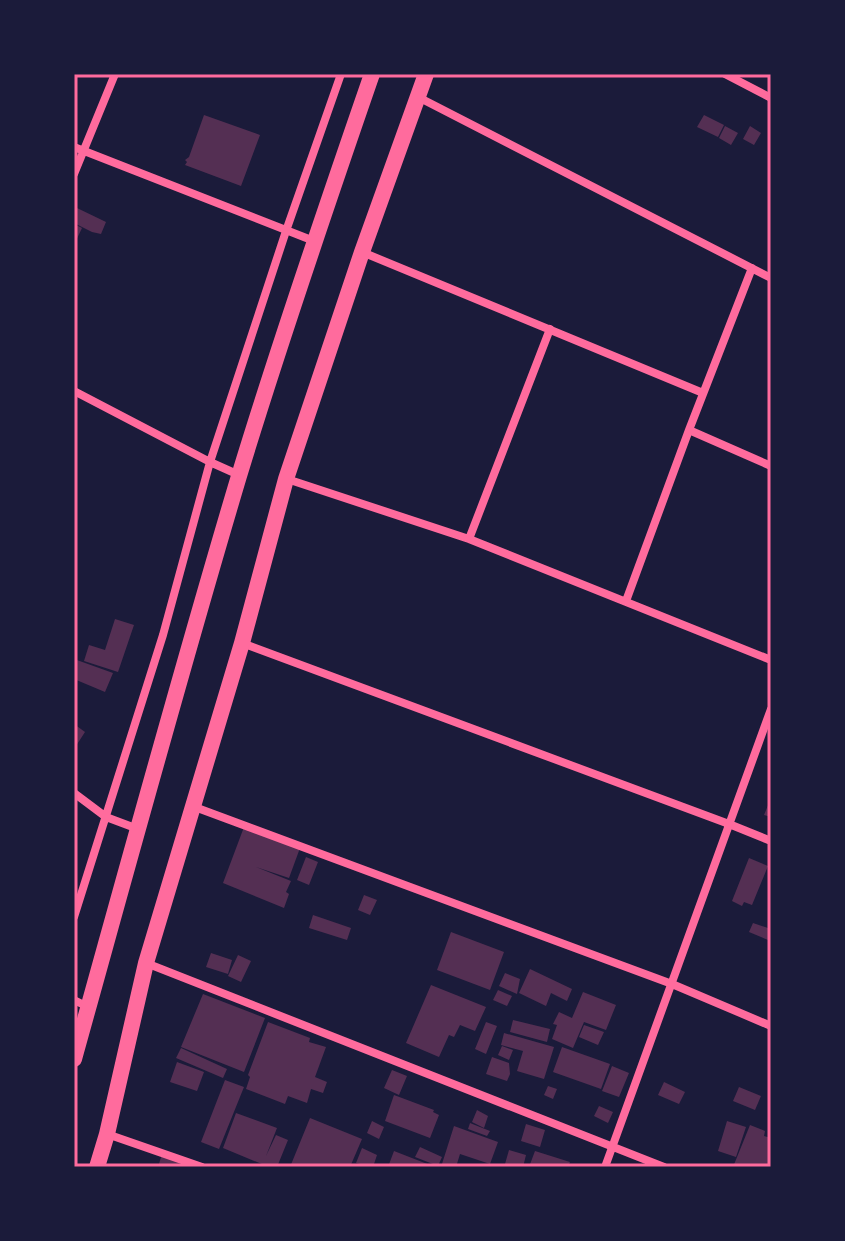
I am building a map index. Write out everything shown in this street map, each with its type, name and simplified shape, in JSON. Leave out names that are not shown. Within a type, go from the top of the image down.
[{"type":"main road","points":[[74,1059],[81,1004],[138,829],[239,475],[314,241],[372,74]]},
{"type":"main road","points":[[97,1167],[146,963],[242,643],[286,479],[426,74]]},
{"type":"street","points":[[74,174],[115,74]]},
{"type":"street","points":[[74,917],[163,635],[210,462],[341,74]]},
{"type":"street","points":[[725,74],[771,98]]},
{"type":"street","points":[[417,97],[771,278]]},
{"type":"street","points":[[74,147],[314,241]]},
{"type":"street","points":[[362,252],[703,393]]},
{"type":"street","points":[[626,601],[752,268]]},
{"type":"street","points":[[469,539],[550,329]]},
{"type":"street","points":[[74,391],[239,475]]},
{"type":"street","points":[[689,430],[771,466]]},
{"type":"street","points":[[286,479],[469,539],[771,660]]},
{"type":"street","points":[[242,643],[771,841]]},
{"type":"street","points":[[605,1167],[771,709]]},
{"type":"street","points":[[74,793],[106,817],[138,829]]},
{"type":"street","points":[[192,805],[672,984],[771,1026]]},
{"type":"street","points":[[146,963],[664,1167]]},
{"type":"street","points":[[107,1134],[202,1167]]},
{"type":"building","points":[[204,115],[260,135],[241,186],[185,165]]},
{"type":"building","points":[[704,115],[724,125],[718,137],[697,127]]},
{"type":"building","points":[[725,126],[738,133],[731,145],[719,138]]},
{"type":"building","points":[[750,126],[761,133],[754,145],[743,139]]},
{"type":"building","points":[[77,208],[106,222],[101,234],[74,223]]},
{"type":"building","points":[[74,224],[82,228],[74,245]]},
{"type":"building","points":[[115,619],[134,625],[118,672],[84,661],[89,645],[105,650]]},
{"type":"building","points":[[74,659],[113,673],[105,692],[74,679]]},
{"type":"building","points":[[74,724],[85,732],[74,749]]},
{"type":"building","points":[[771,798],[771,817],[764,815]]},
{"type":"building","points":[[244,827],[300,848],[289,878],[256,867],[291,881],[284,908],[223,883]]},
{"type":"building","points":[[306,857],[318,862],[309,885],[297,880]]},
{"type":"building","points":[[749,858],[768,866],[752,905],[744,902],[742,906],[732,901]]},
{"type":"building","points":[[364,895],[377,900],[370,915],[358,910]]},
{"type":"building","points":[[313,915],[351,928],[347,940],[309,928]]},
{"type":"building","points":[[753,923],[771,929],[768,940],[749,932]]},
{"type":"building","points":[[451,932],[504,952],[490,990],[437,970]]},
{"type":"building","points":[[211,953],[232,960],[228,974],[206,967]]},
{"type":"building","points":[[238,955],[251,961],[241,982],[228,976]]},
{"type":"building","points":[[530,969],[572,989],[567,1001],[551,993],[546,1006],[519,993]]},
{"type":"building","points":[[505,973],[520,979],[517,994],[499,986]]},
{"type":"building","points":[[431,985],[486,1007],[475,1031],[460,1025],[454,1037],[449,1035],[439,1057],[406,1043]]},
{"type":"building","points":[[498,990],[512,996],[507,1006],[493,1000]]},
{"type":"building","points":[[583,992],[616,1005],[606,1030],[584,1022],[573,1048],[552,1039],[557,1025],[553,1024],[559,1012],[572,1018]]},
{"type":"building","points":[[203,994],[265,1018],[244,1072],[181,1047]]},
{"type":"building","points":[[513,1020],[550,1029],[547,1042],[510,1032]]},
{"type":"building","points":[[268,1022],[326,1047],[315,1077],[327,1082],[323,1093],[311,1089],[307,1103],[288,1096],[285,1104],[246,1089],[248,1075]]},
{"type":"building","points":[[486,1022],[497,1026],[486,1054],[475,1049]]},
{"type":"building","points":[[584,1025],[604,1032],[598,1045],[579,1037]]},
{"type":"building","points":[[504,1033],[554,1047],[544,1079],[517,1071],[523,1051],[501,1045]]},
{"type":"building","points":[[502,1046],[513,1050],[509,1060],[498,1055]]},
{"type":"building","points":[[562,1047],[610,1064],[601,1089],[553,1072]]},
{"type":"building","points":[[181,1048],[227,1069],[223,1078],[176,1058]]},
{"type":"building","points":[[492,1057],[509,1063],[507,1081],[486,1074]]},
{"type":"building","points":[[177,1062],[204,1072],[197,1091],[170,1082]]},
{"type":"building","points":[[612,1066],[629,1073],[619,1097],[602,1091]]},
{"type":"building","points":[[392,1070],[407,1076],[399,1095],[384,1088]]},
{"type":"building","points":[[225,1080],[244,1087],[219,1149],[201,1142]]},
{"type":"building","points":[[664,1082],[685,1092],[679,1104],[658,1095]]},
{"type":"building","points":[[548,1086],[557,1089],[553,1099],[544,1095]]},
{"type":"building","points":[[739,1087],[761,1096],[755,1110],[733,1101]]},
{"type":"building","points":[[394,1095],[434,1110],[439,1115],[430,1138],[385,1121]]},
{"type":"building","points":[[599,1106],[613,1112],[608,1123],[594,1116]]},
{"type":"building","points":[[477,1110],[488,1116],[484,1128],[472,1122]]},
{"type":"building","points":[[236,1113],[277,1128],[266,1156],[276,1135],[288,1140],[277,1167],[269,1167],[223,1148]]},
{"type":"building","points":[[310,1118],[362,1139],[350,1167],[342,1164],[340,1167],[290,1167]]},
{"type":"building","points":[[372,1121],[384,1127],[379,1139],[367,1133]]},
{"type":"building","points":[[727,1121],[746,1127],[736,1157],[718,1151]]},
{"type":"building","points":[[470,1123],[490,1131],[487,1136],[468,1129]]},
{"type":"building","points":[[526,1124],[545,1130],[540,1147],[521,1141]]},
{"type":"building","points":[[750,1125],[765,1131],[764,1136],[771,1138],[771,1167],[733,1167]]},
{"type":"building","points":[[454,1126],[498,1142],[490,1164],[460,1154],[456,1167],[441,1167]]},
{"type":"building","points":[[420,1147],[442,1157],[438,1166],[415,1157]]},
{"type":"building","points":[[362,1148],[377,1155],[373,1167],[356,1163]]},
{"type":"building","points":[[509,1150],[526,1155],[523,1167],[505,1164]]},
{"type":"building","points":[[163,1151],[210,1166],[210,1167],[158,1167]]},
{"type":"building","points":[[394,1151],[435,1167],[388,1167]]},
{"type":"building","points":[[535,1151],[570,1162],[568,1167],[529,1167]]}]
